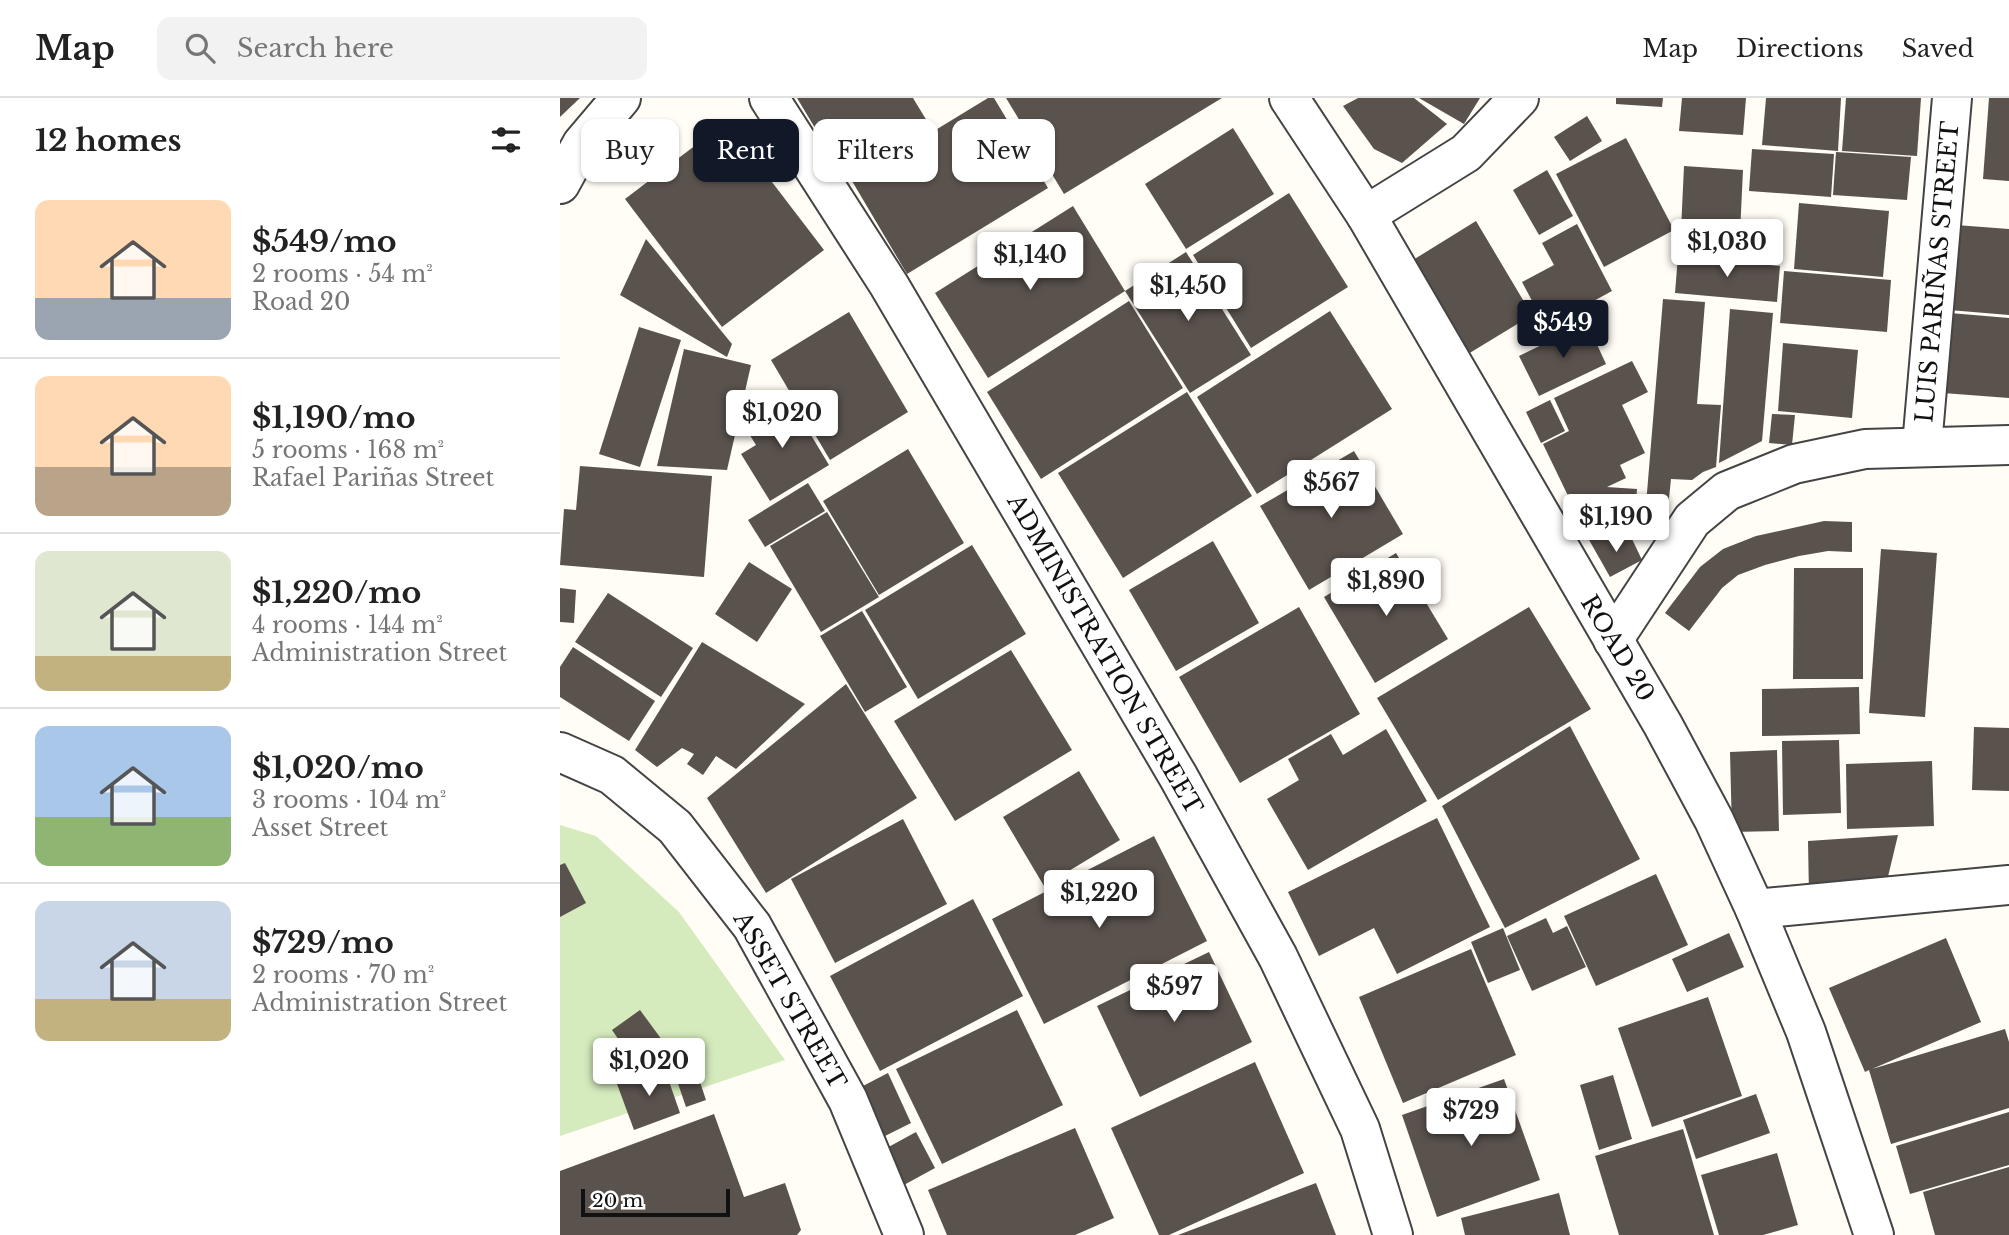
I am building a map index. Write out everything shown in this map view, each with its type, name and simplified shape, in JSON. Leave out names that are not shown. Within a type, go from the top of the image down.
[{"type":"street","points":[[560,184],[582,144],[621,98]]},
{"type":"street","name":"ADMINISTRATION STREET","points":[[769,98],[889,285],[1178,776],[1278,957],[1360,1129],[1393,1235]]},
{"type":"street","name":"ROAD 20","points":[[1289,98],[1366,215],[1670,737],[1714,820],[1755,909],[1806,1032],[1874,1235]]},
{"type":"street","points":[[1366,215],[1466,153],[1519,98]]},
{"type":"street","name":"LUIS PARIÑAS STREET","points":[[1922,446],[1952,98]]},
{"type":"street","points":[[1613,640],[1692,520],[1727,491],[1794,464],[1865,449],[2009,445]]},
{"type":"street","name":"ASSET STREET","points":[[560,752],[611,775],[675,827],[751,926],[848,1100],[904,1235]]},
{"type":"street","points":[[1755,909],[2009,885]]},
{"type":"green space","points":[[560,825],[596,836],[679,912],[785,1060],[560,1136]]},
{"type":"building","points":[[560,98],[580,98],[560,117]]},
{"type":"building","points":[[797,98],[913,98],[926,119],[813,119],[813,125]]},
{"type":"building","points":[[988,98],[994,98],[1007,119],[954,119]]},
{"type":"building","points":[[1006,98],[1222,98],[1064,194],[1055,179],[1055,119],[1019,119]]},
{"type":"building","points":[[1358,98],[1414,98],[1447,124],[1402,163],[1374,149],[1343,106]]},
{"type":"building","points":[[1419,98],[1480,98],[1464,124]]},
{"type":"building","points":[[1616,98],[1663,98],[1662,107],[1616,104]]},
{"type":"building","points":[[1682,98],[1746,98],[1743,135],[1679,131]]},
{"type":"building","points":[[1766,98],[1841,98],[1838,151],[1762,145]]},
{"type":"building","points":[[1846,98],[1921,98],[1917,156],[1842,151]]},
{"type":"building","points":[[1989,98],[2009,98],[2009,181],[1983,179]]},
{"type":"building","points":[[1587,116],[1602,141],[1570,161],[1554,137]]},
{"type":"building","points":[[952,120],[952,182],[1044,182],[1048,188],[907,274],[853,182],[938,182],[938,129]]},
{"type":"building","points":[[1233,128],[1274,194],[1186,249],[1145,184]]},
{"type":"building","points":[[1626,138],[1674,230],[1604,267],[1556,174]]},
{"type":"building","points":[[693,147],[693,182],[772,182],[824,250],[722,327],[625,199],[647,182],[679,182],[679,158]]},
{"type":"building","points":[[1752,149],[1834,154],[1831,197],[1749,191]]},
{"type":"building","points":[[1836,152],[1911,157],[1907,200],[1833,195]]},
{"type":"building","points":[[1684,166],[1743,170],[1740,233],[1681,230]]},
{"type":"building","points":[[1547,170],[1573,216],[1539,235],[1513,190]]},
{"type":"building","points":[[1289,193],[1348,287],[1251,348],[1193,255]]},
{"type":"building","points":[[1799,203],[1889,211],[1883,277],[1794,269]]},
{"type":"building","points":[[1073,206],[1125,291],[988,378],[935,293]]},
{"type":"building","points":[[1476,221],[1532,315],[1468,354],[1413,260]]},
{"type":"building","points":[[1577,224],[1612,291],[1546,327],[1522,282],[1554,265],[1542,243]]},
{"type":"building","points":[[1956,225],[2009,229],[2009,315],[1949,310]]},
{"type":"building","points":[[646,239],[732,344],[727,357],[620,295]]},
{"type":"building","points":[[1186,252],[1251,355],[1190,393],[1125,291]]},
{"type":"building","points":[[1678,256],[1780,266],[1777,302],[1675,293]]},
{"type":"building","points":[[1784,271],[1891,280],[1887,332],[1780,323]]},
{"type":"building","points":[[1663,299],[1705,302],[1697,404],[1721,405],[1716,467],[1692,480],[1671,479],[1667,518],[1645,517]]},
{"type":"building","points":[[1129,301],[1183,388],[1041,479],[987,392]]},
{"type":"building","points":[[1730,309],[1773,313],[1762,441],[1719,463]]},
{"type":"building","points":[[1330,311],[1392,409],[1257,494],[1197,397]]},
{"type":"building","points":[[849,312],[908,412],[830,460],[771,360]]},
{"type":"building","points":[[1950,313],[2009,318],[2009,398],[1943,393]]},
{"type":"building","points":[[1587,323],[1606,364],[1539,396],[1519,356]]},
{"type":"building","points":[[639,327],[681,340],[640,467],[599,454]]},
{"type":"building","points":[[1783,343],[1858,350],[1852,418],[1778,411]]},
{"type":"building","points":[[684,349],[751,365],[727,470],[657,466]]},
{"type":"building","points":[[1632,361],[1648,392],[1622,405],[1645,453],[1620,465],[1626,478],[1607,487],[1637,489],[1634,535],[1587,533],[1573,505],[1587,496],[1572,504],[1543,444],[1569,431],[1554,398]]},
{"type":"building","points":[[1187,392],[1252,496],[1123,578],[1058,473]]},
{"type":"building","points":[[788,397],[829,465],[770,501],[741,454],[756,445],[743,424]]},
{"type":"building","points":[[1550,400],[1565,431],[1541,443],[1526,412]]},
{"type":"building","points":[[1772,414],[1795,415],[1792,445],[1769,443]]},
{"type":"building","points":[[908,449],[964,543],[879,595],[823,501]]},
{"type":"building","points":[[1354,451],[1403,534],[1309,590],[1260,506]]},
{"type":"building","points":[[580,466],[712,476],[704,577],[560,565],[564,509],[576,510]]},
{"type":"building","points":[[808,483],[825,511],[765,547],[748,520]]},
{"type":"building","points":[[827,512],[879,597],[821,632],[770,546]]},
{"type":"building","points":[[1824,521],[1852,522],[1852,552],[1828,551],[1799,556],[1738,575],[1722,588],[1689,631],[1665,613],[1700,567],[1723,549],[1756,536]]},
{"type":"building","points":[[1588,538],[1632,539],[1642,560],[1610,577]]},
{"type":"building","points":[[1213,541],[1259,623],[1176,671],[1129,590]]},
{"type":"building","points":[[972,545],[1026,634],[918,699],[865,610]]},
{"type":"building","points":[[1881,549],[1937,553],[1925,717],[1869,713]]},
{"type":"building","points":[[1396,553],[1448,639],[1375,683],[1324,597]]},
{"type":"building","points":[[749,562],[792,589],[757,642],[715,614]]},
{"type":"building","points":[[1794,568],[1863,568],[1863,679],[1793,679]]},
{"type":"building","points":[[560,588],[576,590],[574,623],[560,622]]},
{"type":"building","points":[[608,593],[693,648],[661,697],[575,642]]},
{"type":"building","points":[[1299,607],[1360,714],[1240,783],[1179,677]]},
{"type":"building","points":[[1529,607],[1591,709],[1438,800],[1377,698]]},
{"type":"building","points":[[862,611],[907,687],[865,712],[820,636]]},
{"type":"building","points":[[702,642],[805,704],[736,769],[716,756],[703,775],[687,764],[694,754],[682,748],[657,767],[635,750]]},
{"type":"building","points":[[573,647],[655,701],[629,741],[560,697],[560,667]]},
{"type":"building","points":[[1011,650],[1072,750],[955,821],[894,721]]},
{"type":"building","points":[[846,684],[917,798],[766,893],[707,798]]},
{"type":"building","points":[[1859,687],[1860,734],[1762,736],[1762,689]]},
{"type":"building","points":[[1570,726],[1640,859],[1505,928],[1442,806]]},
{"type":"building","points":[[1974,727],[2009,728],[2009,791],[1972,790]]},
{"type":"building","points":[[1386,729],[1427,801],[1308,870],[1267,799],[1299,780],[1288,759],[1331,734],[1343,755]]},
{"type":"building","points":[[1839,740],[1841,813],[1783,815],[1782,741]]},
{"type":"building","points":[[1777,750],[1779,831],[1732,832],[1730,752]]},
{"type":"building","points":[[1932,761],[1934,826],[1847,829],[1846,764]]},
{"type":"building","points":[[1079,771],[1120,840],[1044,886],[1003,817]]},
{"type":"building","points":[[1437,818],[1490,927],[1397,974],[1374,928],[1319,956],[1288,892]]},
{"type":"building","points":[[903,819],[947,904],[835,963],[791,879]]},
{"type":"building","points":[[1898,835],[1886,885],[1809,895],[1808,841]]},
{"type":"building","points":[[1154,836],[1207,941],[1044,1024],[992,919]]},
{"type":"building","points":[[565,863],[586,903],[560,917],[560,865]]},
{"type":"building","points":[[1656,874],[1688,945],[1596,986],[1564,916]]},
{"type":"building","points":[[973,899],[1023,996],[880,1071],[830,976]]},
{"type":"building","points":[[1546,918],[1553,933],[1567,926],[1586,967],[1532,991],[1507,936]]},
{"type":"building","points":[[1503,928],[1520,970],[1488,983],[1471,942]]},
{"type":"building","points":[[1729,933],[1744,967],[1687,992],[1672,959]]},
{"type":"building","points":[[1946,938],[1981,1022],[1872,1069],[2005,1029],[2009,1042],[2009,1108],[1891,1144],[1869,1070],[1865,1072],[1829,988]]},
{"type":"building","points":[[1471,949],[1516,1055],[1403,1103],[1359,997]]},
{"type":"building","points":[[1209,952],[1252,1042],[1140,1097],[1097,1006]]},
{"type":"building","points":[[1708,997],[1742,1096],[1652,1127],[1618,1028]]},
{"type":"building","points":[[640,1010],[665,1044],[636,1065],[612,1030]]},
{"type":"building","points":[[1017,1010],[1063,1105],[942,1164],[896,1069]]},
{"type":"building","points":[[692,1058],[706,1100],[686,1107],[672,1066]]},
{"type":"building","points":[[1255,1062],[1304,1173],[1169,1235],[1159,1235],[1111,1128]]},
{"type":"building","points":[[664,1067],[680,1113],[634,1130],[617,1084]]},
{"type":"building","points":[[888,1073],[911,1123],[883,1137],[859,1088]]},
{"type":"building","points":[[1613,1075],[1632,1139],[1599,1150],[1580,1085]]},
{"type":"building","points":[[1504,1079],[1540,1180],[1437,1217],[1402,1115]]},
{"type":"building","points":[[1756,1094],[1770,1133],[1696,1159],[1683,1120]]},
{"type":"building","points":[[2009,1112],[2009,1165],[1910,1194],[1896,1146]]},
{"type":"building","points":[[714,1114],[744,1197],[785,1183],[801,1230],[797,1235],[560,1235],[560,1171]]},
{"type":"building","points":[[1075,1128],[1114,1218],[1075,1235],[947,1235],[928,1190]]},
{"type":"building","points":[[1683,1129],[1714,1235],[1619,1235],[1595,1156]]},
{"type":"building","points":[[916,1132],[935,1168],[902,1186],[883,1150]]},
{"type":"building","points":[[1777,1153],[1798,1225],[1763,1235],[1719,1235],[1701,1175]]},
{"type":"building","points":[[2009,1167],[2009,1235],[1935,1235],[1923,1192]]},
{"type":"building","points":[[1316,1183],[1336,1235],[1178,1235]]},
{"type":"building","points":[[1559,1193],[1570,1235],[1465,1235],[1461,1218]]}]
